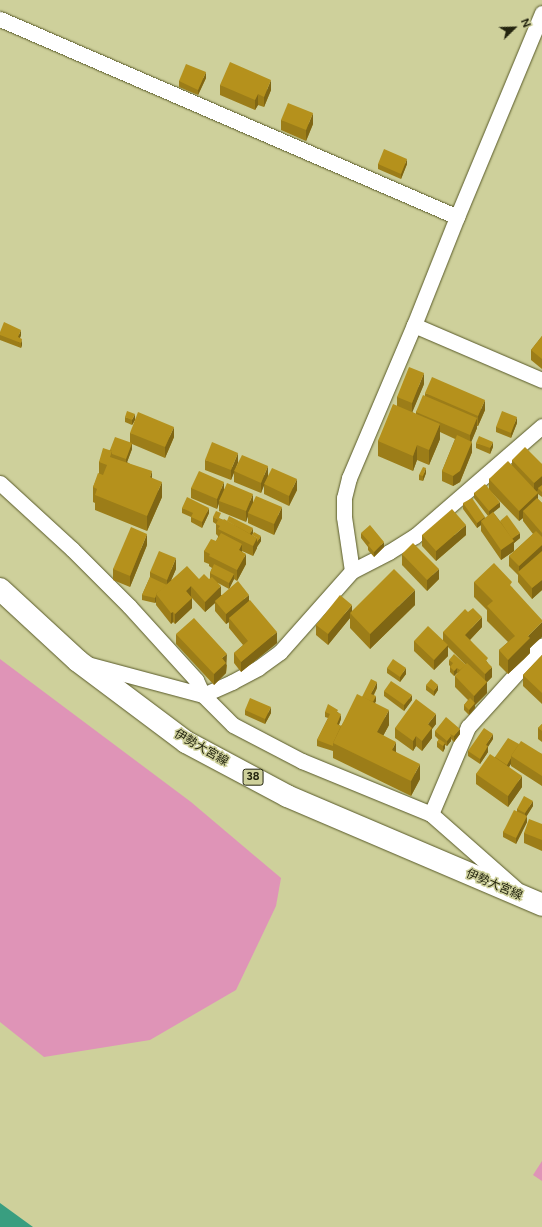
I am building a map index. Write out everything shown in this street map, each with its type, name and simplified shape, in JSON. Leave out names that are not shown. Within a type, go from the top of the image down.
[{"type":"main road","name":"伊勢大宮線","points":[[0,589],[78,661],[186,742],[287,796],[535,902]]},
{"type":"street","points":[[352,571],[344,517],[344,498],[349,478],[414,325],[457,217],[542,13]]},
{"type":"street","points":[[0,19],[457,217]]},
{"type":"street","points":[[414,325],[542,380]]},
{"type":"street","points":[[78,661],[203,695],[258,668],[280,652],[352,571],[389,552],[415,536],[542,426]]},
{"type":"street","points":[[0,483],[72,549],[129,606],[196,680],[203,695],[233,725],[302,761],[431,814],[535,902]]},
{"type":"street","points":[[431,814],[468,727],[542,644]]},
{"type":"shaded area","points":[[0,659],[191,802],[281,878],[276,906],[236,990],[150,1040],[44,1057],[0,1022]]},
{"type":"shaded area","points":[[542,1161],[542,1181],[533,1175]]},
{"type":"shaded area","points":[[0,1203],[33,1227],[0,1227]]},
{"type":"building","points":[[230,62],[271,80],[264,97],[258,94],[255,100],[220,85]]},
{"type":"building","points":[[186,64],[206,72],[198,90],[179,81]]},
{"type":"building","points":[[288,103],[313,113],[306,130],[281,120]]},
{"type":"building","points":[[384,149],[407,159],[401,174],[378,164]]},
{"type":"building","points":[[4,322],[21,330],[18,337],[22,339],[21,343],[0,335]]},
{"type":"building","points":[[542,336],[542,359],[531,350]]},
{"type":"building","points":[[409,367],[424,373],[412,403],[397,397]]},
{"type":"building","points":[[432,377],[485,400],[478,416],[425,393]]},
{"type":"building","points":[[423,395],[477,418],[470,435],[416,412]]},
{"type":"building","points":[[393,404],[440,424],[429,450],[417,445],[413,456],[378,441]]},
{"type":"building","points":[[127,411],[135,414],[132,420],[125,417]]},
{"type":"building","points":[[502,411],[517,417],[511,433],[496,427]]},
{"type":"building","points":[[138,412],[174,427],[165,447],[130,433]]},
{"type":"building","points":[[457,435],[472,442],[460,471],[453,476],[442,471]]},
{"type":"building","points":[[479,436],[493,442],[490,448],[476,443]]},
{"type":"building","points":[[115,437],[132,443],[126,459],[112,454],[112,451],[110,450]]},
{"type":"building","points":[[212,442],[238,453],[231,470],[205,460]]},
{"type":"building","points":[[525,447],[542,464],[542,476],[534,483],[512,460]]},
{"type":"building","points":[[103,448],[112,451],[110,457],[152,471],[150,477],[162,482],[147,516],[95,495],[97,489],[93,487],[98,473],[103,475],[107,465],[99,462]]},
{"type":"building","points":[[242,455],[268,466],[261,483],[234,471]]},
{"type":"building","points":[[508,461],[538,493],[519,511],[489,479]]},
{"type":"building","points":[[423,467],[426,468],[423,476],[419,475]]},
{"type":"building","points":[[272,468],[297,479],[289,496],[264,484]]},
{"type":"building","points":[[199,471],[224,482],[217,499],[191,488]]},
{"type":"building","points":[[227,483],[253,494],[246,511],[219,501]]},
{"type":"building","points":[[485,484],[500,502],[489,511],[474,493]]},
{"type":"building","points":[[542,485],[542,492],[538,488]]},
{"type":"building","points":[[256,496],[282,507],[274,524],[248,513]]},
{"type":"building","points":[[187,497],[209,508],[202,522],[191,517],[193,513],[182,508]]},
{"type":"building","points":[[472,498],[485,517],[477,523],[463,503]]},
{"type":"building","points":[[537,498],[542,503],[542,533],[523,511]]},
{"type":"building","points":[[452,509],[466,525],[436,551],[422,535]]},
{"type":"building","points":[[216,511],[221,513],[218,520],[213,517]]},
{"type":"building","points":[[493,512],[514,541],[501,550],[481,521]]},
{"type":"building","points":[[507,515],[520,533],[512,539],[500,521]]},
{"type":"building","points":[[229,516],[253,528],[250,534],[227,521]]},
{"type":"building","points":[[219,518],[224,519],[257,538],[253,546],[218,529],[220,526],[216,524]]},
{"type":"building","points":[[370,525],[384,542],[374,552],[368,545],[370,543],[361,533]]},
{"type":"building","points":[[131,527],[147,534],[130,576],[113,569]]},
{"type":"building","points":[[536,531],[542,537],[542,545],[519,566],[509,556]]},
{"type":"building","points":[[254,532],[261,536],[257,542],[257,538],[252,535]]},
{"type":"building","points":[[221,533],[242,544],[239,550],[246,554],[237,570],[209,556],[210,554],[204,551],[211,539],[216,541]]},
{"type":"building","points":[[413,543],[439,569],[427,580],[402,554]]},
{"type":"building","points":[[159,551],[176,558],[167,580],[150,572]]},
{"type":"building","points":[[542,551],[542,580],[532,588],[518,572]]},
{"type":"building","points":[[494,563],[512,582],[510,585],[542,620],[542,622],[528,636],[530,638],[508,660],[499,650],[515,636],[487,606],[493,601],[474,582]]},
{"type":"building","points":[[214,564],[234,574],[229,583],[210,573]]},
{"type":"building","points":[[187,566],[199,579],[204,574],[209,579],[212,577],[221,586],[205,602],[191,586],[186,591],[192,598],[175,614],[173,612],[171,613],[156,594]]},
{"type":"building","points":[[394,569],[415,590],[370,634],[350,613]]},
{"type":"building","points":[[150,577],[167,585],[156,594],[155,598],[142,595]]},
{"type":"building","points":[[238,581],[249,595],[226,614],[215,601]]},
{"type":"building","points":[[340,595],[352,605],[328,634],[316,625]]},
{"type":"building","points":[[250,600],[277,632],[241,662],[234,653],[248,641],[229,618]]},
{"type":"building","points":[[473,608],[482,617],[465,635],[488,658],[486,661],[492,667],[485,674],[443,632],[465,609],[468,612]]},
{"type":"building","points":[[194,618],[227,654],[222,658],[226,663],[214,674],[176,634]]},
{"type":"building","points":[[428,626],[448,645],[434,660],[414,641]]},
{"type":"building","points":[[454,654],[466,665],[460,670],[457,668],[454,671],[450,667],[453,663],[449,660]]},
{"type":"building","points":[[542,655],[542,693],[523,675]]},
{"type":"building","points":[[393,659],[406,668],[400,677],[387,668]]},
{"type":"building","points":[[467,663],[487,682],[474,696],[455,676]]},
{"type":"building","points":[[371,679],[377,682],[371,694],[376,696],[373,702],[362,697]]},
{"type":"building","points":[[431,679],[438,685],[434,691],[426,685]]},
{"type":"building","points":[[391,681],[412,695],[404,705],[384,691]]},
{"type":"building","points":[[357,694],[389,710],[377,732],[396,742],[392,750],[420,764],[411,781],[333,743]]},
{"type":"building","points":[[250,698],[271,707],[265,719],[245,710]]},
{"type":"building","points":[[470,698],[475,703],[469,710],[464,705]]},
{"type":"building","points":[[416,699],[436,714],[428,724],[432,728],[422,741],[416,736],[413,741],[395,728]]},
{"type":"building","points":[[328,704],[338,710],[337,712],[341,714],[337,724],[341,726],[333,746],[317,740],[330,714],[325,712]]},
{"type":"building","points":[[446,717],[460,729],[454,736],[450,734],[451,736],[447,741],[435,731]]},
{"type":"building","points":[[542,724],[542,731],[538,728]]},
{"type":"building","points":[[484,728],[493,734],[480,759],[468,751]]},
{"type":"building","points":[[508,738],[519,744],[507,765],[495,757]]},
{"type":"building","points":[[439,739],[445,743],[443,746],[437,742]]},
{"type":"building","points":[[521,741],[542,754],[542,776],[511,756]]},
{"type":"building","points":[[490,754],[522,776],[508,796],[476,774]]},
{"type":"building","points":[[524,796],[533,801],[525,813],[517,809]]},
{"type":"building","points":[[514,810],[527,816],[516,838],[503,832]]},
{"type":"building","points":[[529,819],[542,824],[542,840],[524,833]]}]
